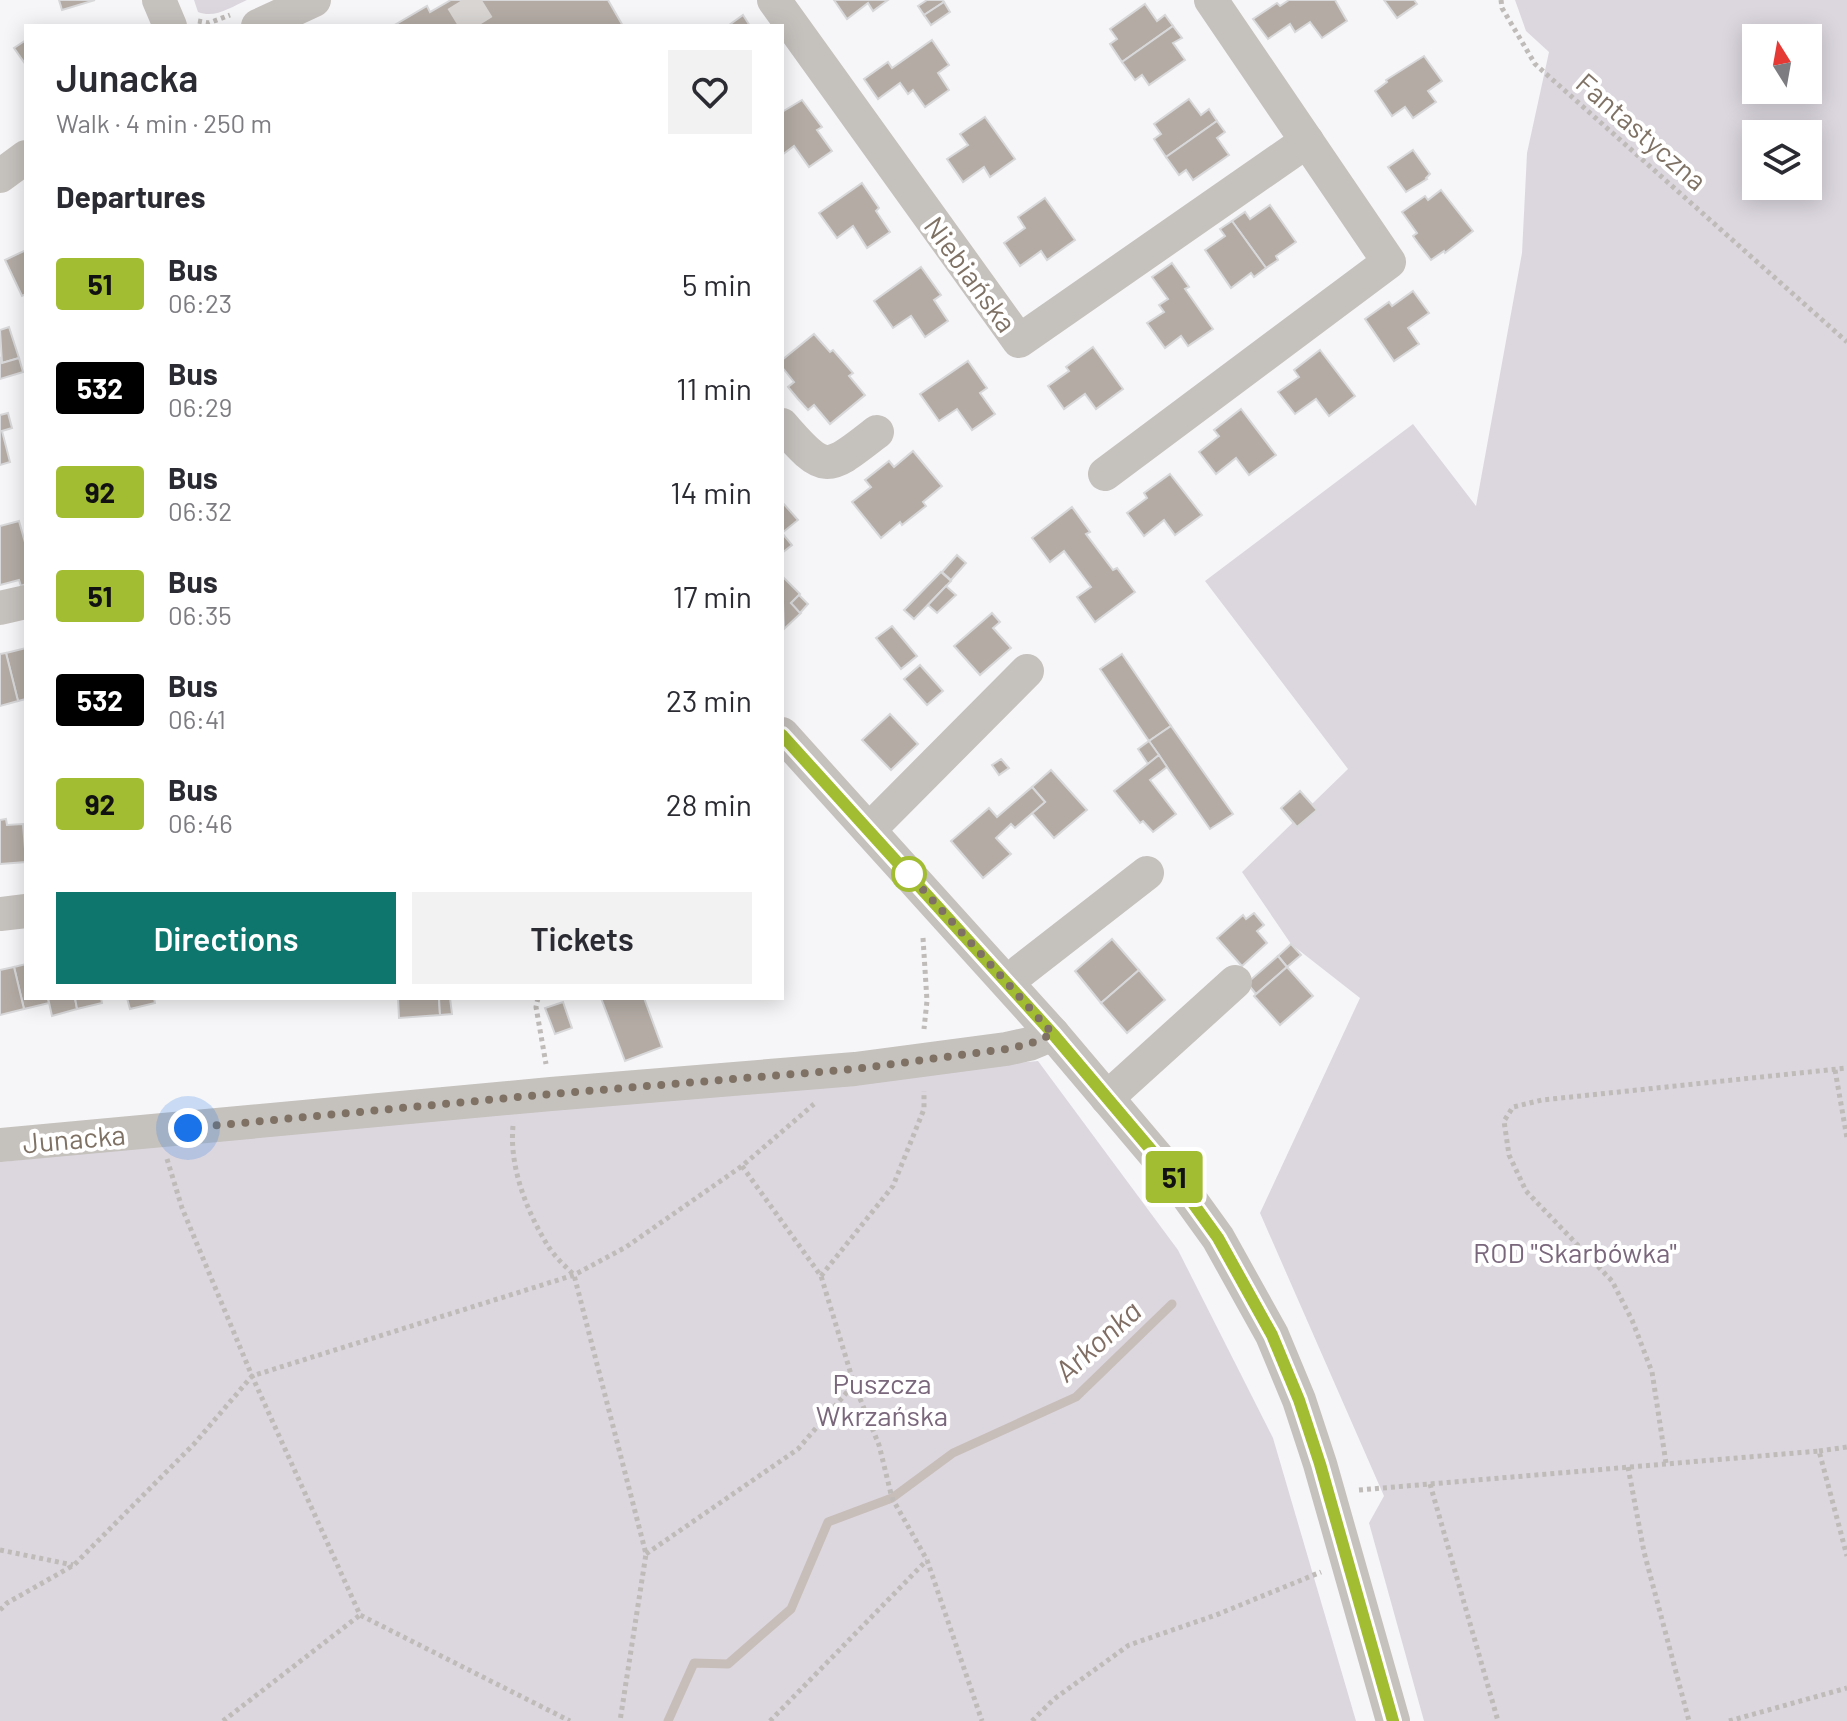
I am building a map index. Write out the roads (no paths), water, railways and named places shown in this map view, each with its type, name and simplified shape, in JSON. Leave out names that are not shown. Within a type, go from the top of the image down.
[{"type":"street","points":[[159,0],[181,21]]},
{"type":"street","points":[[247,19],[314,0]]},
{"type":"street","name":"Niebiańska","points":[[774,0],[1019,341],[1307,141]]},
{"type":"street","points":[[1105,474],[1389,262],[1211,0]]},
{"type":"street","points":[[0,176],[24,158]]},
{"type":"street","points":[[0,187],[24,175]]},
{"type":"street","points":[[784,427],[807,454],[818,461],[831,463],[840,460],[877,432]]},
{"type":"street","points":[[0,608],[24,602]]},
{"type":"street","points":[[869,830],[1027,671]]},
{"type":"street","points":[[784,736],[1053,1034],[1197,1208],[1240,1275],[1272,1335],[1299,1400],[1393,1721]]},
{"type":"street","points":[[1021,971],[1147,873]]},
{"type":"street","points":[[0,914],[24,911]]},
{"type":"street","points":[[1107,1098],[1235,982]]},
{"type":"street","name":"Junacka","points":[[0,1145],[855,1069],[1006,1049],[1053,1034]]},
{"type":"waterway","name":"Arkonka","points":[[668,1721],[694,1663],[728,1664],[791,1609],[828,1522],[892,1498],[953,1453],[1076,1397],[1172,1304]]},
{"type":"tunnel","points":[[462,0],[477,24]]},
{"type":"park label","name":"ROD \"Skarbówka\"","points":[[1575,1252]]},
{"type":"park label","name":"Puszcza Wkrzańska","points":[[882,1399]]}]
